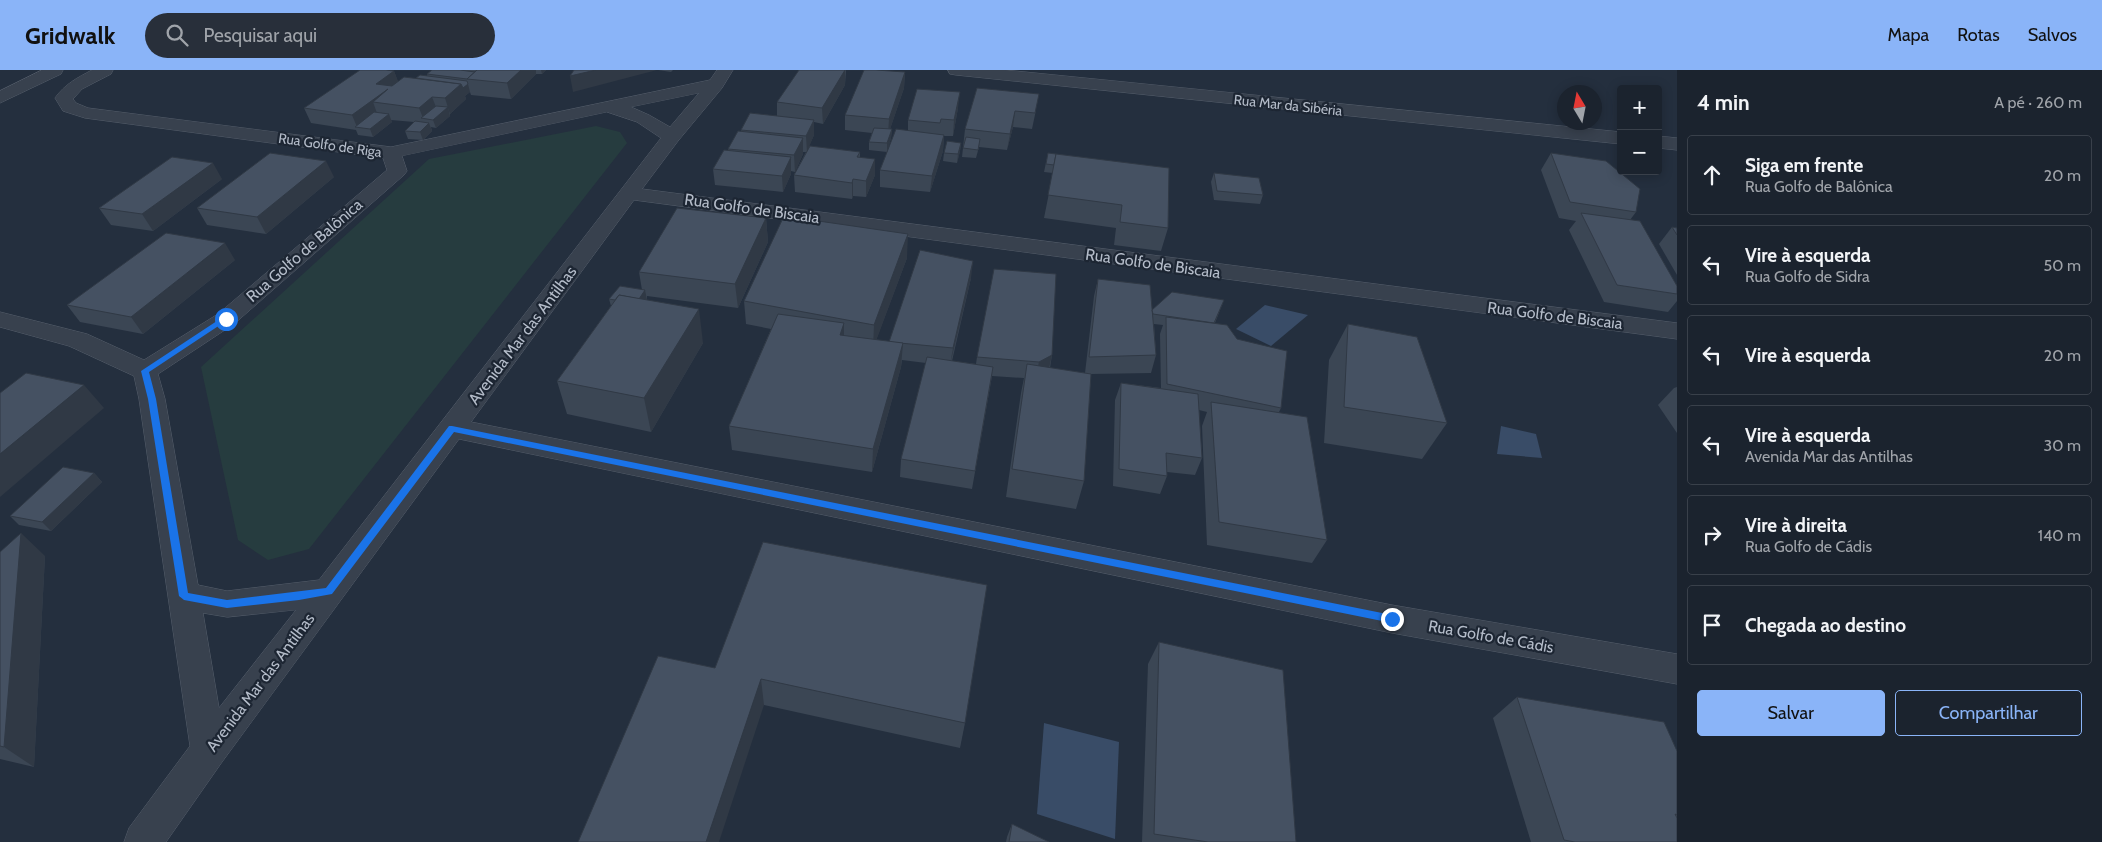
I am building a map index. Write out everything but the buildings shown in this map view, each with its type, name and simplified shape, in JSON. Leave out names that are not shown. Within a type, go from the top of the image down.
[{"type":"street","points":[[0,98],[55,70]]},
{"type":"street","name":"Rua Golfo de Riga","points":[[105,70],[76,85],[64,98],[69,107],[85,113],[391,153],[607,107],[721,77]]},
{"type":"street","name":"Rua Mar da Sibéria","points":[[956,70],[1617,138]]},
{"type":"street","name":"Avenida Mar das Antilhas","points":[[143,842],[209,750],[629,192],[721,77]]},
{"type":"street","points":[[607,107],[629,112],[651,121],[671,138]]},
{"type":"street","points":[[1662,142],[1677,144]]},
{"type":"street","name":"Rua Golfo de Balônica","points":[[145,371],[226,319],[397,170],[391,153]]},
{"type":"street","name":"Rua Golfo de Biscaia","points":[[629,192],[1677,331]]},
{"type":"street","points":[[0,319],[78,340],[145,371],[152,399],[209,750]]},
{"type":"street","name":"Rua Golfo de Cádis","points":[[452,428],[1392,619],[1677,669]]},
{"type":"street","points":[[184,596],[227,604],[329,591]]},
{"type":"green space","points":[[596,126],[620,132],[627,143],[309,549],[268,560],[238,540],[201,367],[429,159]]},
{"type":"water","points":[[1265,305],[1308,315],[1271,346],[1236,329]]},
{"type":"water","points":[[1501,426],[1536,434],[1542,458],[1497,454]]},
{"type":"water","points":[[1044,723],[1119,742],[1115,839],[1037,814]]},
{"type":"route","points":[[226,319],[145,371],[152,399],[184,596],[227,604],[329,591],[452,428],[1392,619]]}]
